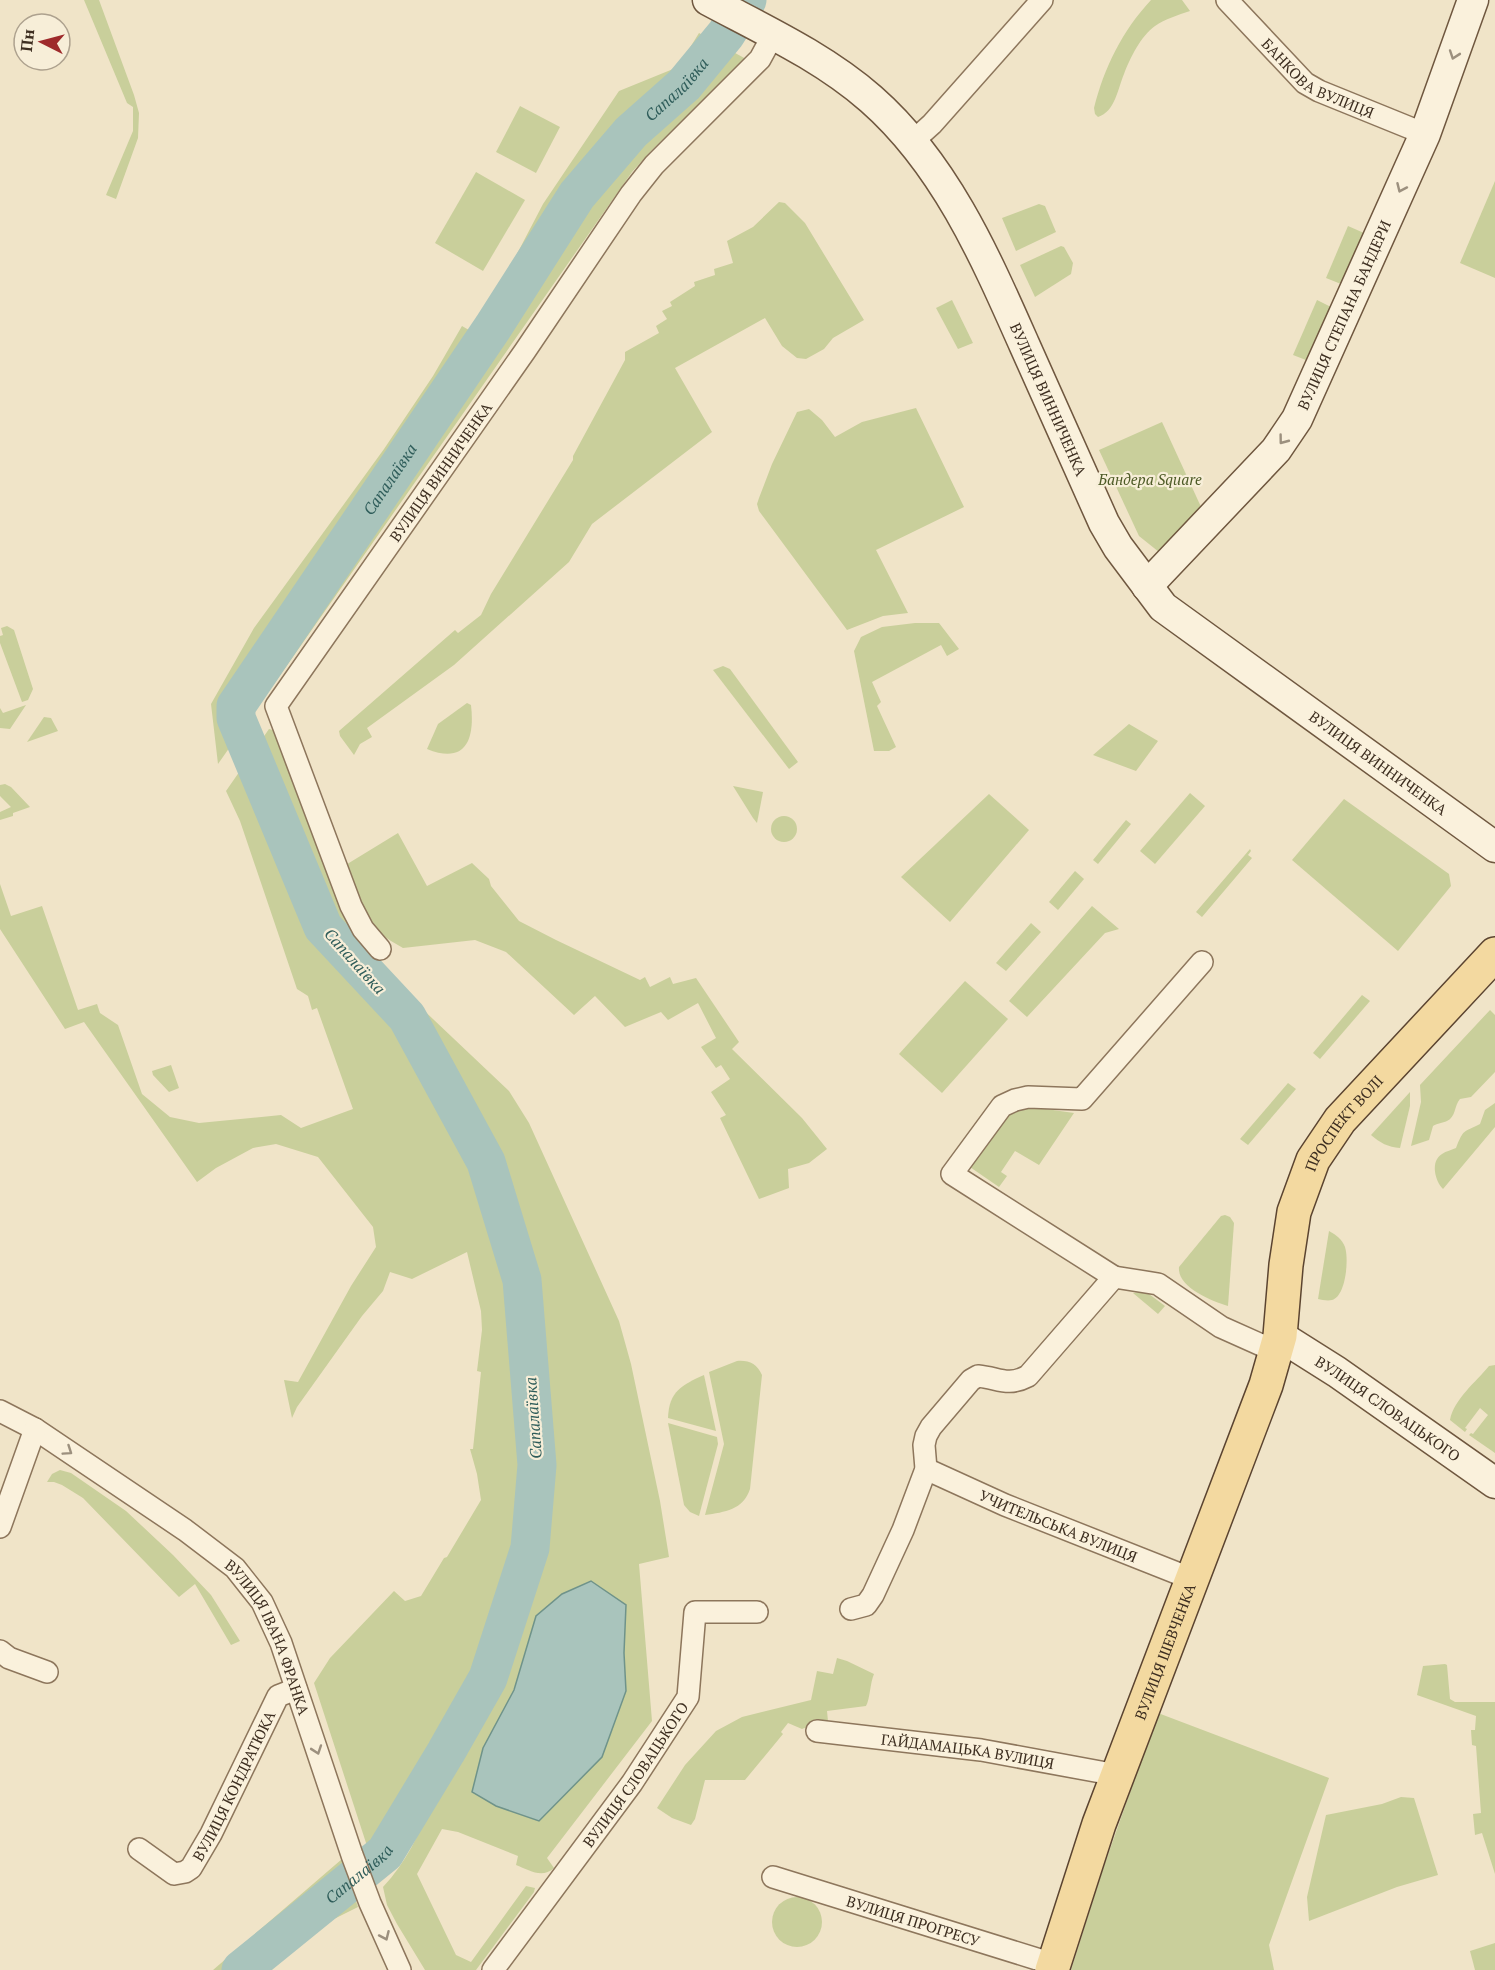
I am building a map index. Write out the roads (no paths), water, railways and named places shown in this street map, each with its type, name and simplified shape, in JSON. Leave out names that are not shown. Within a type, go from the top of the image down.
[{"type":"main road","name":"ПРОСПЕКТ ВОЛІ","points":[[1279,1344],[1286,1265],[1294,1212],[1313,1160],[1340,1120],[1495,954]]},
{"type":"main road","name":"ВУЛИЦЯ ШЕВЧЕНКА","points":[[1052,1967],[1099,1824],[1266,1385],[1279,1344]]},
{"type":"street","points":[[912,142],[932,124],[1042,0]]},
{"type":"street","name":"БАНКОВА ВУЛИЦЯ","points":[[1227,0],[1305,83],[1319,91],[1425,134]]},
{"type":"street","name":"ВУЛИЦЯ СТЕПАНА БАНДЕРИ","points":[[1147,586],[1268,459],[1298,419],[1425,134],[1473,0]]},
{"type":"street","name":"ВУЛИЦЯ ВИННИЧЕНКА","points":[[711,2],[818,59],[872,100],[912,142],[967,223],[990,269],[1104,523],[1118,547],[1163,607],[1495,847]]},
{"type":"street","name":"ВУЛИЦЯ ВИННИЧЕНКА","points":[[380,949],[363,929],[351,906],[276,706],[514,367],[631,194],[654,165],[760,59],[764,30]]},
{"type":"street","name":"ВУЛИЦЯ СЛОВАЦЬКОГО","points":[[1202,962],[1082,1099],[1028,1097],[1002,1106],[952,1174],[1114,1277],[1158,1284],[1221,1327],[1279,1344],[1356,1385],[1495,1483]]},
{"type":"street","points":[[851,1609],[866,1605],[873,1595],[903,1530],[926,1469],[924,1445],[931,1427],[971,1380],[978,1376],[1004,1382],[1017,1382],[1028,1376],[1114,1277]]},
{"type":"street","name":"ВУЛИЦЯ ІВАНА ФРАНКА","points":[[0,1411],[35,1429],[185,1530],[235,1568],[262,1602],[281,1643],[352,1855],[370,1903],[400,1970]]},
{"type":"street","points":[[0,1527],[35,1429]]},
{"type":"street","name":"УЧИТЕЛЬСЬКА ВУЛИЦЯ","points":[[926,1469],[1005,1505],[1192,1579]]},
{"type":"street","name":"ВУЛИЦЯ СЛОВАЦЬКОГО","points":[[493,1970],[632,1783],[688,1697],[695,1612],[757,1612]]},
{"type":"street","points":[[0,1651],[9,1658],[46,1672]]},
{"type":"street","name":"ВУЛИЦЯ КОНДРАТЮКА","points":[[139,1849],[174,1874],[191,1868],[212,1834],[278,1695],[296,1689]]},
{"type":"street","name":"ГАЙДАМАЦЬКА ВУЛИЦЯ","points":[[817,1731],[981,1750],[1117,1775]]},
{"type":"street","name":"ВУЛИЦЯ ПРОГРЕСУ","points":[[773,1877],[1052,1967]]},
{"type":"water","points":[[591,1581],[626,1605],[624,1653],[626,1691],[602,1757],[539,1821],[496,1806],[472,1792],[483,1748],[514,1690],[536,1616],[562,1594]]},
{"type":"waterway","name":"Сапалаївка","points":[[241,1970],[385,1853],[446,1752],[488,1678],[530,1548],[537,1465],[522,1280],[486,1162],[407,1017],[323,927],[236,718],[236,706],[493,327],[577,195],[631,132],[684,85],[726,34],[747,0]]},
{"type":"park label","name":"Бандера Square","points":[[1150,479]]}]
